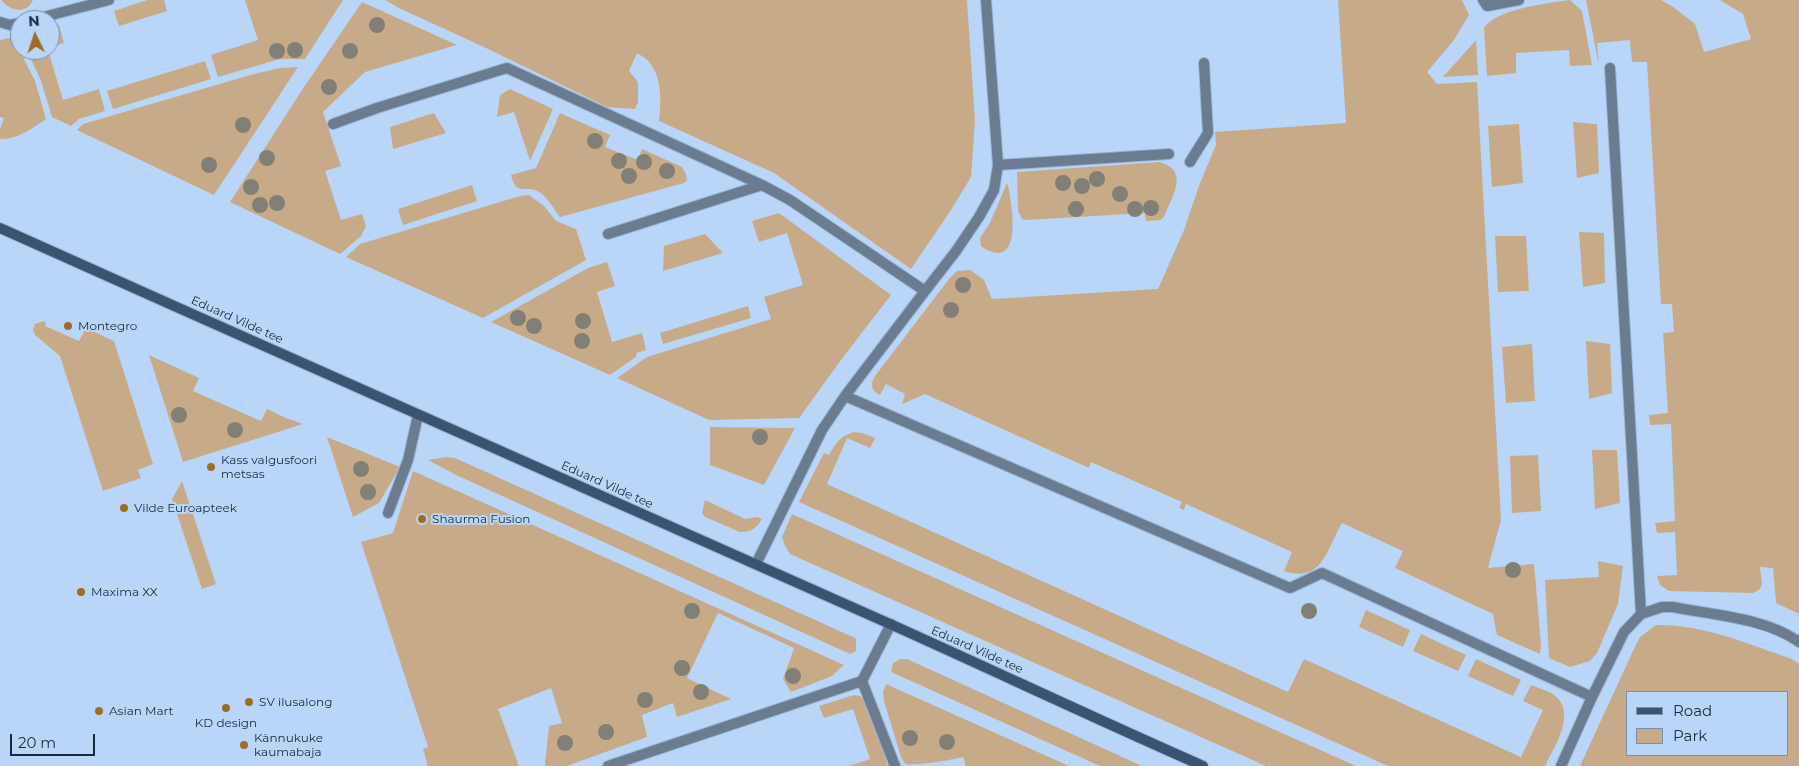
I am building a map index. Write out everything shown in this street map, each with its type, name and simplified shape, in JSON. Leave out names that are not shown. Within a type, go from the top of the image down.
[{"type":"street","points":[[60,13],[109,0]]},
{"type":"street","points":[[756,564],[822,430],[845,396],[956,251],[979,217],[994,190],[998,165],[986,0]]},
{"type":"street","points":[[1482,0],[1487,6],[1520,0]]},
{"type":"street","points":[[1190,162],[1208,132],[1204,64]]},
{"type":"street","points":[[333,124],[377,108],[507,68],[762,185],[790,200],[925,290]]},
{"type":"street","points":[[1610,68],[1641,614]]},
{"type":"street","points":[[998,165],[1169,154]]},
{"type":"street","points":[[608,234],[762,185]]},
{"type":"street","name":"Eduard Vilde tee","points":[[0,228],[891,624],[1204,766]]},
{"type":"street","points":[[845,396],[1290,588],[1322,573],[1592,697]]},
{"type":"street","points":[[388,513],[408,460],[418,415]]},
{"type":"street","points":[[1561,766],[1624,632],[1641,614],[1662,607],[1683,609],[1758,623],[1790,636],[1799,642]]},
{"type":"street","points":[[608,766],[862,681],[891,624]]},
{"type":"street","points":[[862,681],[895,766]]},
{"type":"green space","points":[[1,0],[33,0],[26,8],[18,10]]},
{"type":"green space","points":[[147,0],[164,0],[167,11],[119,26],[114,11]]},
{"type":"green space","points":[[245,0],[343,0],[305,59],[280,59],[218,77],[211,55],[258,40]]},
{"type":"green space","points":[[385,0],[967,0],[975,121],[971,177],[911,269],[774,173],[659,121],[658,79],[651,64],[637,53],[629,71],[638,82],[638,102],[635,109],[607,107]]},
{"type":"green space","points":[[1338,0],[1462,0],[1469,15],[1454,40],[1427,72],[1437,84],[1477,82],[1501,520],[1488,568],[1534,564],[1541,644],[1540,654],[1497,635],[1493,614],[1395,568],[1403,551],[1342,523],[1327,553],[1316,568],[1297,574],[1284,571],[1292,552],[1186,504],[1184,510],[1179,508],[1182,502],[1091,462],[1089,468],[925,394],[902,404],[905,394],[886,384],[880,395],[872,387],[875,376],[957,271],[970,270],[984,280],[992,299],[1158,289],[1184,230],[1200,183],[1216,145],[1215,132],[1346,123]]},
{"type":"green space","points":[[1570,0],[1582,11],[1592,65],[1570,66],[1569,50],[1516,53],[1516,73],[1487,76],[1484,28],[1490,21],[1523,8]]},
{"type":"green space","points":[[1586,0],[1661,0],[1695,24],[1704,52],[1751,39],[1743,14],[1720,0],[1799,0],[1799,614],[1776,603],[1773,568],[1760,567],[1762,584],[1760,589],[1753,593],[1669,591],[1660,585],[1657,576],[1677,575],[1675,532],[1657,533],[1655,523],[1675,521],[1671,424],[1650,425],[1649,415],[1668,413],[1663,333],[1674,332],[1672,304],[1661,304],[1647,62],[1632,62],[1630,40],[1597,43],[1599,65]]},
{"type":"green space","points":[[362,2],[457,45],[365,72],[323,112],[341,166],[325,171],[341,220],[362,214],[366,226],[361,236],[340,254],[230,202],[302,90]]},
{"type":"green space","points":[[60,29],[64,43],[60,44]]},
{"type":"green space","points":[[10,38],[10,60],[24,60],[35,81],[46,119],[30,130],[13,138],[6,139],[0,139],[0,129],[4,118],[0,117],[0,40]]},
{"type":"green space","points":[[1476,40],[1478,75],[1443,77]]},
{"type":"green space","points":[[32,60],[51,60],[63,100],[99,89],[105,111],[79,119],[71,126],[52,117],[41,81]]},
{"type":"green space","points":[[205,61],[211,79],[113,109],[107,91]]},
{"type":"green space","points":[[298,67],[214,195],[77,130],[83,124],[254,74],[280,68]]},
{"type":"green space","points":[[510,89],[553,109],[530,161],[514,112],[497,117],[500,95]]},
{"type":"green space","points":[[434,113],[446,133],[393,149],[390,127]]},
{"type":"green space","points":[[560,113],[610,135],[605,147],[638,160],[642,149],[682,167],[687,180],[684,183],[560,217],[542,194],[531,189],[519,188],[513,182],[511,175],[536,168]]},
{"type":"green space","points":[[1573,122],[1597,124],[1599,173],[1577,178]]},
{"type":"green space","points":[[1519,124],[1523,183],[1492,187],[1488,126]]},
{"type":"green space","points":[[1160,162],[1169,166],[1177,178],[1174,193],[1164,217],[1160,220],[1146,221],[1145,213],[1026,220],[1022,219],[1018,211],[1017,172]]},
{"type":"green space","points":[[1007,183],[1012,215],[1012,236],[1006,250],[999,253],[987,250],[981,246],[980,238],[990,223]]},
{"type":"green space","points":[[472,185],[477,201],[403,225],[398,209]]},
{"type":"green space","points":[[529,195],[544,206],[556,221],[576,229],[586,260],[483,318],[346,257],[360,244],[520,196]]},
{"type":"green space","points":[[779,213],[891,295],[799,418],[709,420],[617,378],[647,357],[771,319],[764,297],[803,285],[787,233],[759,242],[752,221]]},
{"type":"green space","points":[[1579,232],[1604,233],[1605,283],[1583,287]]},
{"type":"green space","points":[[705,234],[723,253],[663,271],[664,246]]},
{"type":"green space","points":[[1495,236],[1526,236],[1529,291],[1498,292]]},
{"type":"green space","points":[[607,262],[615,286],[597,292],[612,342],[642,333],[646,350],[636,353],[637,356],[610,375],[491,322],[588,268]]},
{"type":"green space","points":[[748,306],[751,318],[663,344],[660,333]]},
{"type":"green space","points":[[44,321],[46,323],[45,326],[79,341],[86,328],[114,341],[153,464],[138,470],[141,478],[103,491],[60,356],[35,335],[33,330],[35,324]]},
{"type":"green space","points":[[1586,341],[1610,344],[1612,393],[1589,399]]},
{"type":"green space","points":[[1532,344],[1535,401],[1506,403],[1502,347]]},
{"type":"green space","points":[[149,355],[199,378],[193,391],[261,421],[267,409],[303,424],[183,462]]},
{"type":"green space","points":[[710,427],[795,428],[764,485],[710,465]]},
{"type":"green space","points":[[854,432],[875,438],[870,448],[847,438],[827,484],[1288,692],[1304,659],[1521,757],[1543,710],[1523,701],[1531,685],[1553,694],[1560,701],[1564,710],[1564,719],[1559,739],[1545,766],[1388,766],[799,502],[824,453],[829,455],[839,440]]},
{"type":"green space","points":[[327,437],[400,467],[379,503],[353,517]]},
{"type":"green space","points":[[1592,450],[1617,450],[1620,503],[1595,509]]},
{"type":"green space","points":[[1538,455],[1541,511],[1512,513],[1510,456]]},
{"type":"green space","points":[[446,457],[455,458],[853,637],[856,639],[856,651],[850,654],[456,475],[428,460]]},
{"type":"green space","points":[[413,471],[844,665],[832,676],[791,692],[783,679],[794,648],[718,613],[687,678],[731,699],[677,717],[673,703],[642,715],[647,737],[567,766],[546,766],[549,726],[562,723],[551,688],[498,709],[519,766],[428,766],[423,749],[428,747],[361,542],[393,533]]},
{"type":"green space","points":[[182,481],[216,584],[202,589],[172,499]]},
{"type":"green space","points":[[705,500],[745,519],[758,517],[762,519],[753,529],[747,532],[740,532],[705,517],[702,513]]},
{"type":"green space","points":[[792,514],[1356,766],[1266,766],[790,554],[782,537]]},
{"type":"green space","points":[[1598,561],[1623,566],[1618,604],[1597,653],[1590,661],[1570,667],[1549,658],[1545,580],[1599,577]]},
{"type":"green space","points":[[1366,610],[1410,630],[1403,647],[1359,627]]},
{"type":"green space","points":[[1656,625],[1708,631],[1792,659],[1799,664],[1799,766],[1580,766],[1640,637]]},
{"type":"green space","points":[[1421,634],[1466,655],[1458,671],[1413,651]]},
{"type":"green space","points":[[901,659],[907,659],[1142,766],[1100,766],[891,672],[893,663]]},
{"type":"green space","points":[[1476,659],[1521,680],[1513,696],[1468,676]]},
{"type":"green space","points":[[886,684],[1069,766],[966,766],[963,757],[943,761],[906,764],[901,757],[884,701],[883,692]]},
{"type":"green space","points":[[854,695],[860,696],[868,705],[888,766],[849,766],[870,759],[853,709],[824,718],[819,706]]},
{"type":"place","name":"Montegro","points":[[68,326]]},
{"type":"place","name":"Kass valgusfoori metsas","points":[[211,467]]},
{"type":"place","name":"Vilde Euroapteek","points":[[124,508]]},
{"type":"place","name":"Shaurma Fusion","points":[[422,519]]},
{"type":"place","name":"Maxima XX","points":[[81,592]]},
{"type":"place","name":"SV ilusalong","points":[[249,702]]},
{"type":"place","name":"KD design","points":[[226,708]]},
{"type":"place","name":"Asian Mart","points":[[99,711]]},
{"type":"place","name":"Kännukuke kaumabaja","points":[[244,745]]}]
